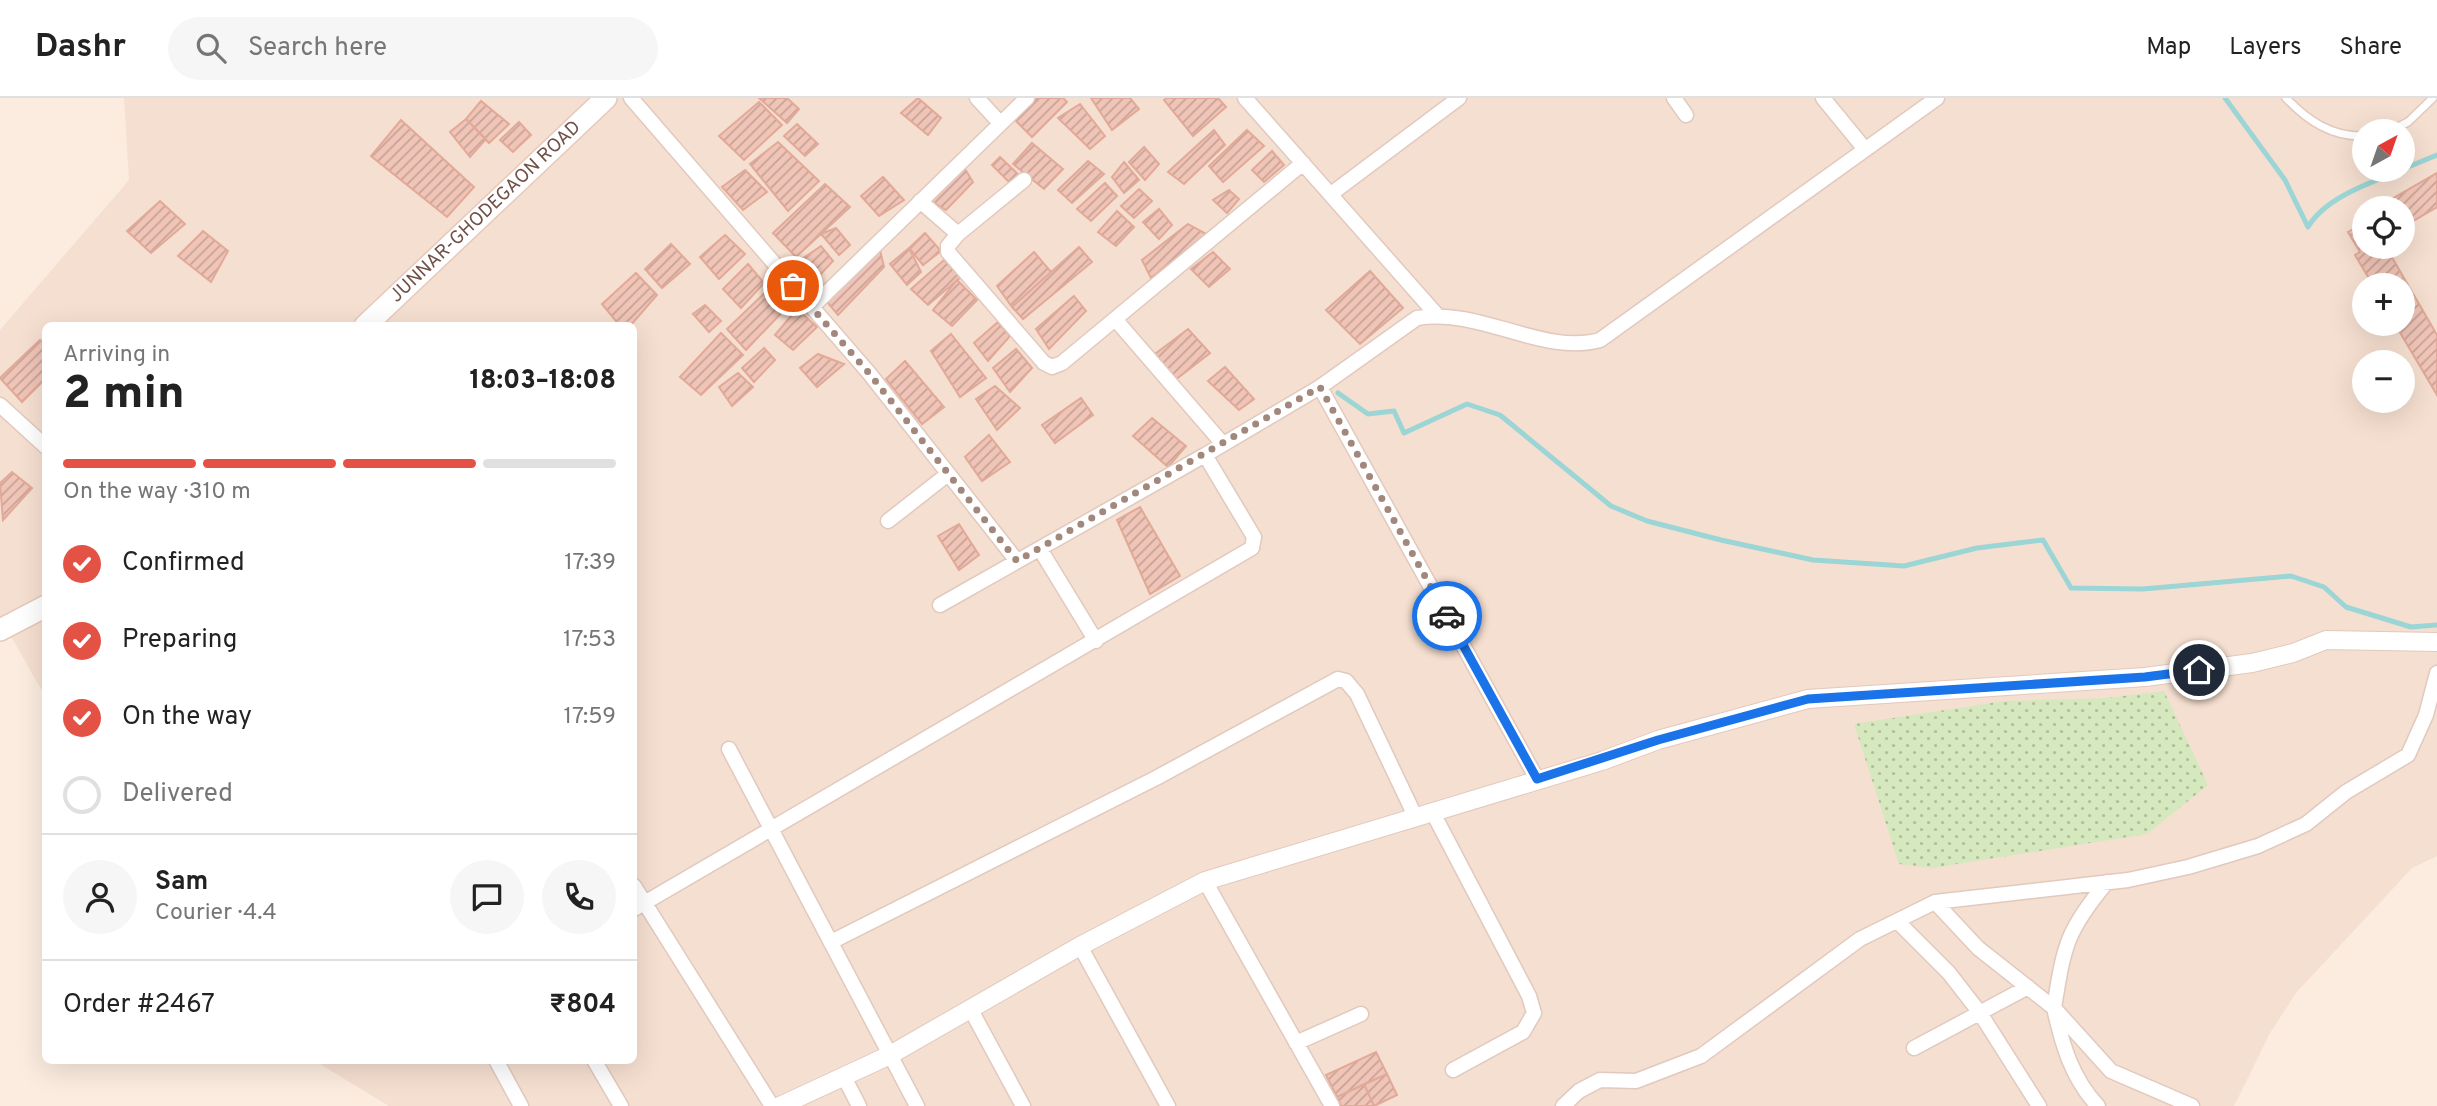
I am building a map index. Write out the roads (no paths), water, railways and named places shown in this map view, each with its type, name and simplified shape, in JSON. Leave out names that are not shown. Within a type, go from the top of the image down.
[{"type":"main road","name":"JUNNAR-GHODEGAON ROAD","points":[[369,322],[607,98]]},
{"type":"main road","points":[[0,630],[42,608]]},
{"type":"street","points":[[631,98],[869,373],[1017,561]]},
{"type":"street","points":[[977,98],[1000,124]]},
{"type":"street","points":[[811,307],[1027,98]]},
{"type":"street","points":[[1245,98],[1436,314]]},
{"type":"street","points":[[1331,194],[1459,98]]},
{"type":"street","points":[[1674,98],[1686,115]]},
{"type":"street","points":[[1823,98],[1864,148]]},
{"type":"street","points":[[940,605],[1320,387],[1417,318],[1436,314],[1464,317],[1541,338],[1587,344],[1601,340],[1937,98]]},
{"type":"street","points":[[1024,180],[958,234],[951,241],[948,252],[1044,363],[1052,367],[1062,363],[1303,163]]},
{"type":"street","points":[[920,201],[958,234]]},
{"type":"street","points":[[1115,319],[1223,444]]},
{"type":"street","points":[[1320,387],[1537,779]]},
{"type":"street","points":[[0,405],[42,443]]},
{"type":"street","points":[[772,1106],[639,906],[1252,548],[1254,537],[1205,454]]},
{"type":"street","points":[[888,521],[948,474]]},
{"type":"street","points":[[1040,549],[1096,641]]},
{"type":"street","points":[[780,1106],[890,1055],[1080,946],[1205,881],[1424,816],[1658,740],[1808,699],[2145,677],[2252,663],[2293,653],[2326,640],[2437,642]]},
{"type":"street","points":[[1563,1106],[1579,1091],[1600,1080],[1636,1081],[1701,1056],[1860,939],[1935,902],[2107,882],[2188,867],[2258,846],[2306,824],[2346,792],[2408,755],[2426,715],[2437,673]]},
{"type":"street","points":[[831,943],[1156,778],[1338,678],[1346,681],[1357,694],[1424,816],[1529,996],[1534,1013],[1523,1032],[1452,1070]]},
{"type":"street","points":[[729,749],[917,1106]]},
{"type":"street","points":[[1205,881],[1332,1106]]},
{"type":"street","points":[[2098,1106],[2085,1093],[2062,1046],[2054,1008],[2064,945],[2082,912],[2107,882]]},
{"type":"street","points":[[1935,902],[1978,948],[2054,1008],[2111,1071],[2192,1106]]},
{"type":"street","points":[[1897,921],[1949,973],[1980,1013],[2039,1106]]},
{"type":"street","points":[[1080,946],[1168,1106]]},
{"type":"street","points":[[1914,1048],[2028,987]]},
{"type":"street","points":[[971,1010],[1023,1106]]},
{"type":"street","points":[[1296,1043],[1361,1014]]},
{"type":"street","points":[[498,1064],[521,1106]]},
{"type":"street","points":[[596,1064],[621,1106]]},
{"type":"street","points":[[844,1077],[859,1106]]},
{"type":"lane","points":[[2286,98],[2315,124],[2352,136]]},
{"type":"lane","points":[[2411,119],[2434,98]]},
{"type":"waterway","points":[[2225,98],[2285,180],[2308,227],[2316,216],[2337,199],[2373,182]]},
{"type":"waterway","points":[[2415,164],[2437,155]]},
{"type":"waterway","points":[[1338,393],[1368,414],[1394,411],[1404,433],[1467,404],[1500,415],[1611,506],[1647,521],[1813,560],[1904,566],[1977,548],[2043,540],[2071,588],[2143,589],[2291,576],[2324,587],[2346,607],[2411,627],[2437,625]]}]
